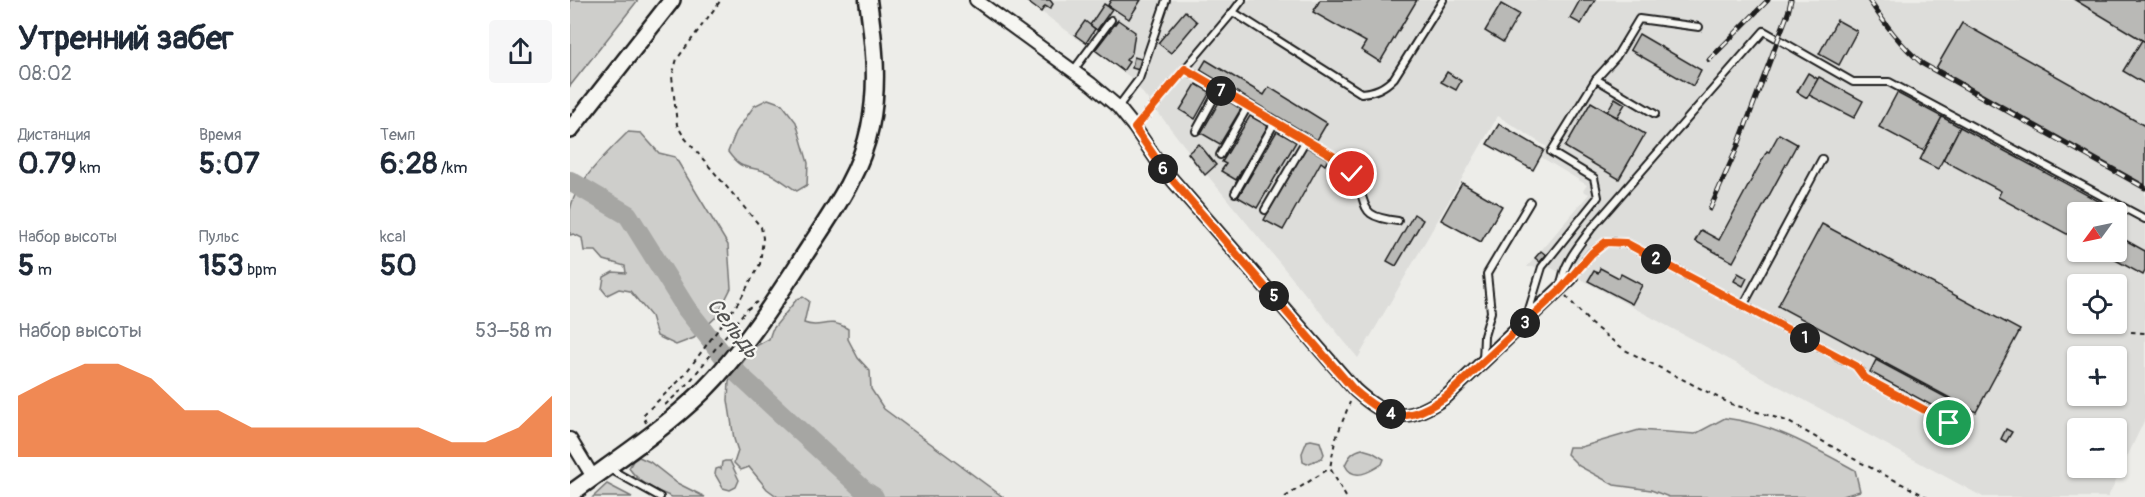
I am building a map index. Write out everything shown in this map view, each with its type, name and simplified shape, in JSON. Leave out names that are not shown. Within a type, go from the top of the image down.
[{"type":"main road","points":[[570,494],[650,435],[704,390],[721,372],[759,323],[834,210],[862,155],[870,128],[876,68],[868,0]]},
{"type":"street","points":[[570,130],[672,0]]},
{"type":"street","points":[[981,2],[1104,94],[1118,107],[1163,169],[1354,390],[1371,405],[1388,414],[1412,415],[1429,409],[1447,396],[1570,278]]},
{"type":"street","points":[[570,439],[600,472]]},
{"type":"lane","points":[[1118,107],[1138,79],[1166,0]]},
{"type":"lane","points":[[1135,128],[1242,0]]},
{"type":"lane","points":[[1233,12],[1361,93],[1373,92],[1384,87],[1394,78],[1443,0]]},
{"type":"lane","points":[[1525,323],[1542,267],[1598,197],[1594,178],[1551,152],[1596,79],[1616,57],[1639,19],[1699,27]]},
{"type":"lane","points":[[1072,71],[1111,20]]},
{"type":"lane","points":[[1561,289],[1562,273],[1591,229],[1764,31],[1853,82],[1889,82],[2145,219]]},
{"type":"lane","points":[[1185,69],[1333,156],[1352,174],[1371,215],[1376,219],[1398,221]]},
{"type":"lane","points":[[1596,79],[1655,114]]},
{"type":"lane","points":[[1196,131],[1219,89]]},
{"type":"lane","points":[[1220,155],[1248,106]]},
{"type":"lane","points":[[1235,193],[1275,122]]},
{"type":"lane","points":[[1265,210],[1306,140]]},
{"type":"lane","points":[[1743,306],[1822,159]]},
{"type":"lane","points":[[1482,364],[1484,336],[1491,312],[1487,274],[1530,202]]},
{"type":"lane","points":[[1570,278],[1592,253],[1606,242],[1626,243],[1856,366],[1865,378],[1949,423]]},
{"type":"lane","points":[[600,472],[660,497]]},
{"type":"path","points":[[650,435],[644,415],[682,378],[740,300],[760,264],[763,238],[761,227],[684,137],[677,125],[672,76],[677,59],[721,0]]},
{"type":"path","points":[[1561,289],[1591,324],[1625,350],[1731,404],[1787,421],[1927,497]]},
{"type":"path","points":[[687,385],[745,311],[760,299]]},
{"type":"path","points":[[2131,332],[2145,333]]},
{"type":"path","points":[[1346,497],[1330,468],[1335,441],[1354,390]]},
{"type":"path","points":[[1285,497],[1330,468]]},
{"type":"shaded area","points":[[570,0],[638,0],[570,86]]},
{"type":"shaded area","points":[[1025,0],[2145,0],[2145,419],[2127,457],[2127,418],[2067,418],[2067,478],[2117,478],[2108,497],[1983,497],[1577,277],[1574,279],[1549,267],[1527,267],[1589,194],[1583,191],[1587,185],[1541,157],[1547,147],[1498,116],[1358,358],[1208,176],[1130,77]]},
{"type":"shaded area","points":[[768,99],[782,104],[796,122],[808,163],[807,185],[797,191],[768,173],[741,165],[728,152],[736,132],[754,106]]},
{"type":"shaded area","points":[[628,132],[641,133],[659,153],[675,157],[728,245],[731,288],[717,316],[694,338],[676,345],[657,336],[651,316],[630,291],[619,289],[607,295],[602,289],[604,277],[613,272],[626,273],[625,266],[604,260],[596,251],[584,251],[582,238],[574,234],[570,235],[570,211],[578,190],[593,168]]},
{"type":"shaded area","points":[[803,297],[809,301],[804,323],[815,325],[829,323],[848,329],[848,339],[858,358],[870,371],[871,389],[884,409],[1003,497],[778,497],[767,489],[749,467],[741,470],[734,463],[738,451],[728,400],[729,381],[754,347],[769,339],[772,330],[797,299]]},
{"type":"shaded area","points":[[1725,418],[1760,425],[1776,431],[1855,470],[1860,491],[1840,497],[1669,497],[1651,490],[1614,485],[1579,466],[1567,454],[1569,447],[1581,447],[1639,430],[1695,434]]},
{"type":"shaded area","points":[[1307,441],[1320,442],[1324,454],[1322,458],[1307,464],[1303,462],[1302,453]]},
{"type":"shaded area","points":[[1362,449],[1384,459],[1382,464],[1362,474],[1352,473],[1345,465],[1352,454]]},
{"type":"shaded area","points":[[639,457],[650,462],[677,483],[705,497],[672,497],[648,485],[629,468]]},
{"type":"shaded area","points":[[730,461],[739,480],[736,487],[730,490],[723,488],[715,474],[716,469],[721,469],[722,462]]},
{"type":"shaded area","points":[[607,484],[632,497],[593,497]]},
{"type":"building","points":[[1025,0],[1050,0],[1053,4],[1050,9],[1045,6],[1041,12]]},
{"type":"building","points":[[1111,0],[1141,0],[1129,19],[1108,5]]},
{"type":"building","points":[[1320,0],[1417,0],[1380,62],[1361,50],[1366,42],[1313,12]]},
{"type":"building","points":[[1580,0],[1595,0],[1581,24],[1570,18]]},
{"type":"building","points":[[2075,0],[2145,0],[2145,42],[2142,40]]},
{"type":"building","points":[[1104,4],[1112,9],[1097,30],[1090,25]]},
{"type":"building","points":[[1501,4],[1519,14],[1503,42],[1485,31]]},
{"type":"building","points":[[1185,11],[1197,22],[1171,53],[1158,43]]},
{"type":"building","points":[[1118,20],[1135,32],[1132,53],[1126,60],[1129,62],[1123,71],[1095,50]]},
{"type":"building","points":[[1837,20],[1857,31],[1839,65],[1819,54]]},
{"type":"building","points":[[1085,21],[1095,29],[1086,43],[1075,35]]},
{"type":"building","points":[[1962,23],[2145,126],[2145,185],[1936,68]]},
{"type":"building","points":[[1639,34],[1701,70],[1693,86],[1630,50]]},
{"type":"building","points":[[2142,40],[2145,42],[2145,84],[2123,71]]},
{"type":"building","points":[[1134,57],[1141,59],[1139,70],[1132,68]]},
{"type":"building","points":[[1206,60],[1264,95],[1269,87],[1327,123],[1317,140],[1200,70]]},
{"type":"building","points":[[1447,72],[1461,81],[1456,90],[1441,82]]},
{"type":"building","points":[[1808,73],[1818,79],[1807,98],[1797,92]]},
{"type":"building","points":[[1819,77],[1863,101],[1854,118],[1809,95]]},
{"type":"building","points":[[1196,84],[1210,92],[1195,119],[1180,110]]},
{"type":"building","points":[[1897,93],[1942,117],[1924,151],[1879,127]]},
{"type":"building","points":[[1222,97],[1241,109],[1220,144],[1201,133]]},
{"type":"building","points":[[1615,98],[1625,104],[1617,117],[1607,112]]},
{"type":"building","points":[[1591,102],[1645,134],[1619,179],[1565,147]]},
{"type":"building","points":[[1250,116],[1268,126],[1236,180],[1221,171],[1226,164],[1222,162]]},
{"type":"building","points":[[1942,117],[1960,127],[1938,169],[1920,160]]},
{"type":"building","points":[[1499,124],[1544,150],[1533,170],[1487,144]]},
{"type":"building","points":[[1960,127],[2100,202],[2067,202],[2067,234],[1998,197],[2001,191],[1943,160]]},
{"type":"building","points":[[1277,131],[1296,142],[1257,208],[1238,197]]},
{"type":"building","points":[[1779,134],[1797,144],[1733,262],[1695,241],[1701,230],[1719,240],[1767,151],[1769,152]]},
{"type":"building","points":[[1199,144],[1216,165],[1205,175],[1188,153]]},
{"type":"building","points":[[1305,146],[1328,159],[1325,165],[1321,162],[1283,230],[1264,220]]},
{"type":"building","points":[[1462,183],[1502,206],[1481,242],[1441,220]]},
{"type":"building","points":[[1414,214],[1423,220],[1396,266],[1387,261]]},
{"type":"building","points":[[1822,224],[2020,330],[1976,412],[1778,306]]},
{"type":"building","points":[[2127,241],[2145,251],[2143,275],[2119,262],[2127,262]]},
{"type":"building","points":[[1541,251],[1546,255],[1540,262],[1535,258]]},
{"type":"building","points":[[1600,268],[1619,278],[1621,274],[1642,285],[1632,304],[1588,281],[1594,271],[1598,273]]},
{"type":"building","points":[[1738,273],[1747,278],[1743,286],[1734,281]]},
{"type":"building","points":[[1876,360],[1949,399],[1942,411],[1870,372]]},
{"type":"building","points":[[2006,429],[2012,432],[2006,442],[2001,439]]},
{"type":"waterway","name":"Сельдь","points":[[570,181],[628,215],[686,308],[737,373],[874,497]]},
{"type":"railway","points":[[1709,60],[1768,0]]},
{"type":"railway","points":[[1710,209],[1737,148],[1791,0]]},
{"type":"railway","points":[[1869,0],[1894,34],[1923,64],[2145,188]]},
{"type":"route","points":[[1352,174],[1333,156],[1185,69],[1135,128],[1163,169],[1187,198],[1354,390],[1371,405],[1388,414],[1412,415],[1429,409],[1447,396],[1561,289],[1592,253],[1606,242],[1626,243],[1856,366],[1865,378],[1949,423]]}]
